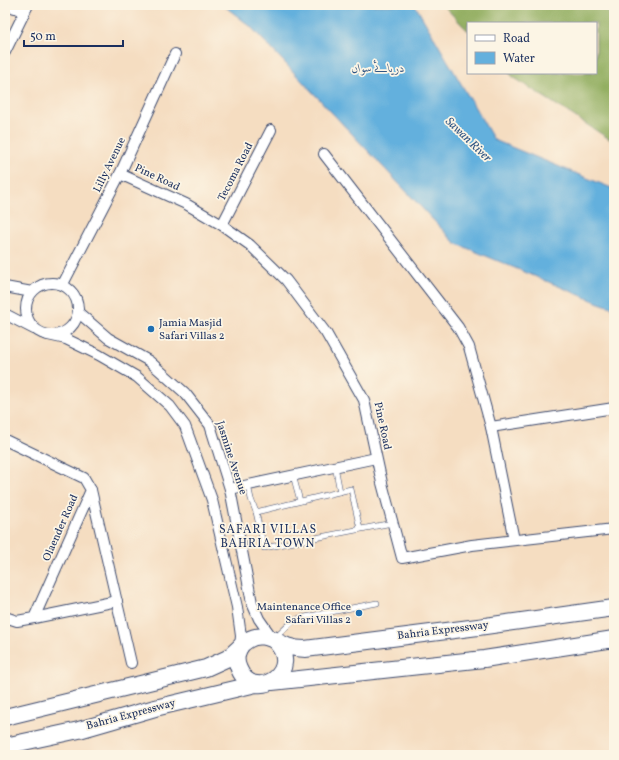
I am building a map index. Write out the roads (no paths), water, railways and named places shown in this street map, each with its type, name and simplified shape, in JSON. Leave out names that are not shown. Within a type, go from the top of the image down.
[{"type":"main road","name":"Bahria Expressway","points":[[273,639],[291,647],[305,649],[614,608]]},
{"type":"main road","points":[[5,717],[206,668],[228,658],[251,638],[266,637],[273,639],[282,650],[284,657],[282,672],[278,678],[272,682]]},
{"type":"main road","points":[[240,647],[237,656],[237,666],[241,674],[247,681],[261,685],[272,682],[484,659],[614,639]]},
{"type":"main road","name":"Bahria Expressway","points":[[5,746],[79,730],[155,708],[256,684]]},
{"type":"street","points":[[5,5],[26,8],[5,52]]},
{"type":"street","name":"Lilly Avenue","points":[[63,284],[120,174],[175,54]]},
{"type":"street","name":"Tecoma Road","points":[[222,225],[271,130]]},
{"type":"street","points":[[324,154],[458,327],[470,347],[491,427],[514,540]]},
{"type":"street","name":"Pine Road","points":[[120,174],[186,204],[222,225],[250,245],[286,280],[326,333],[364,400],[376,458],[402,558],[472,545],[614,529]]},
{"type":"street","points":[[36,330],[27,318],[26,304],[32,292],[43,284],[57,282],[63,284],[69,288],[77,299],[79,313],[73,326],[62,334],[48,335]]},
{"type":"street","points":[[5,287],[32,292]]},
{"type":"street","name":"Jasmine Avenue","points":[[79,313],[108,338],[149,361],[185,393],[210,425],[230,489],[252,602],[259,619],[273,639]]},
{"type":"street","points":[[5,314],[48,335],[66,339],[137,377],[170,406],[184,426],[212,500],[239,618],[241,636],[240,647]]},
{"type":"street","points":[[491,427],[614,408]]},
{"type":"street","name":"Olaender Road","points":[[5,440],[84,478],[91,490],[34,618]]},
{"type":"street","points":[[230,489],[376,458]]},
{"type":"street","points":[[91,490],[131,663]]},
{"type":"street","points":[[5,617],[17,621],[117,601]]},
{"type":"lane","points":[[335,466],[340,492]]},
{"type":"lane","points":[[293,475],[300,501]]},
{"type":"lane","points":[[248,485],[264,548],[392,523]]},
{"type":"lane","points":[[256,512],[351,489],[360,529]]},
{"type":"lane","points":[[273,639],[292,622],[300,618],[377,603]]},
{"type":"water","name":"دریائے سواں","points":[[223,5],[415,5],[494,140],[614,189],[614,308],[455,243],[250,26]]},
{"type":"place","name":"Jamia Masjid Safari Villas 2","points":[[151,329]]},
{"type":"place","name":"Maintenance Office Safari Villas 2","points":[[359,613]]},
{"type":"district","name":"SAFARI VILLAS BAHRIA TOWN","points":[[268,537]]},
{"type":"water label","name":"Sawan River","points":[[468,140]]}]
